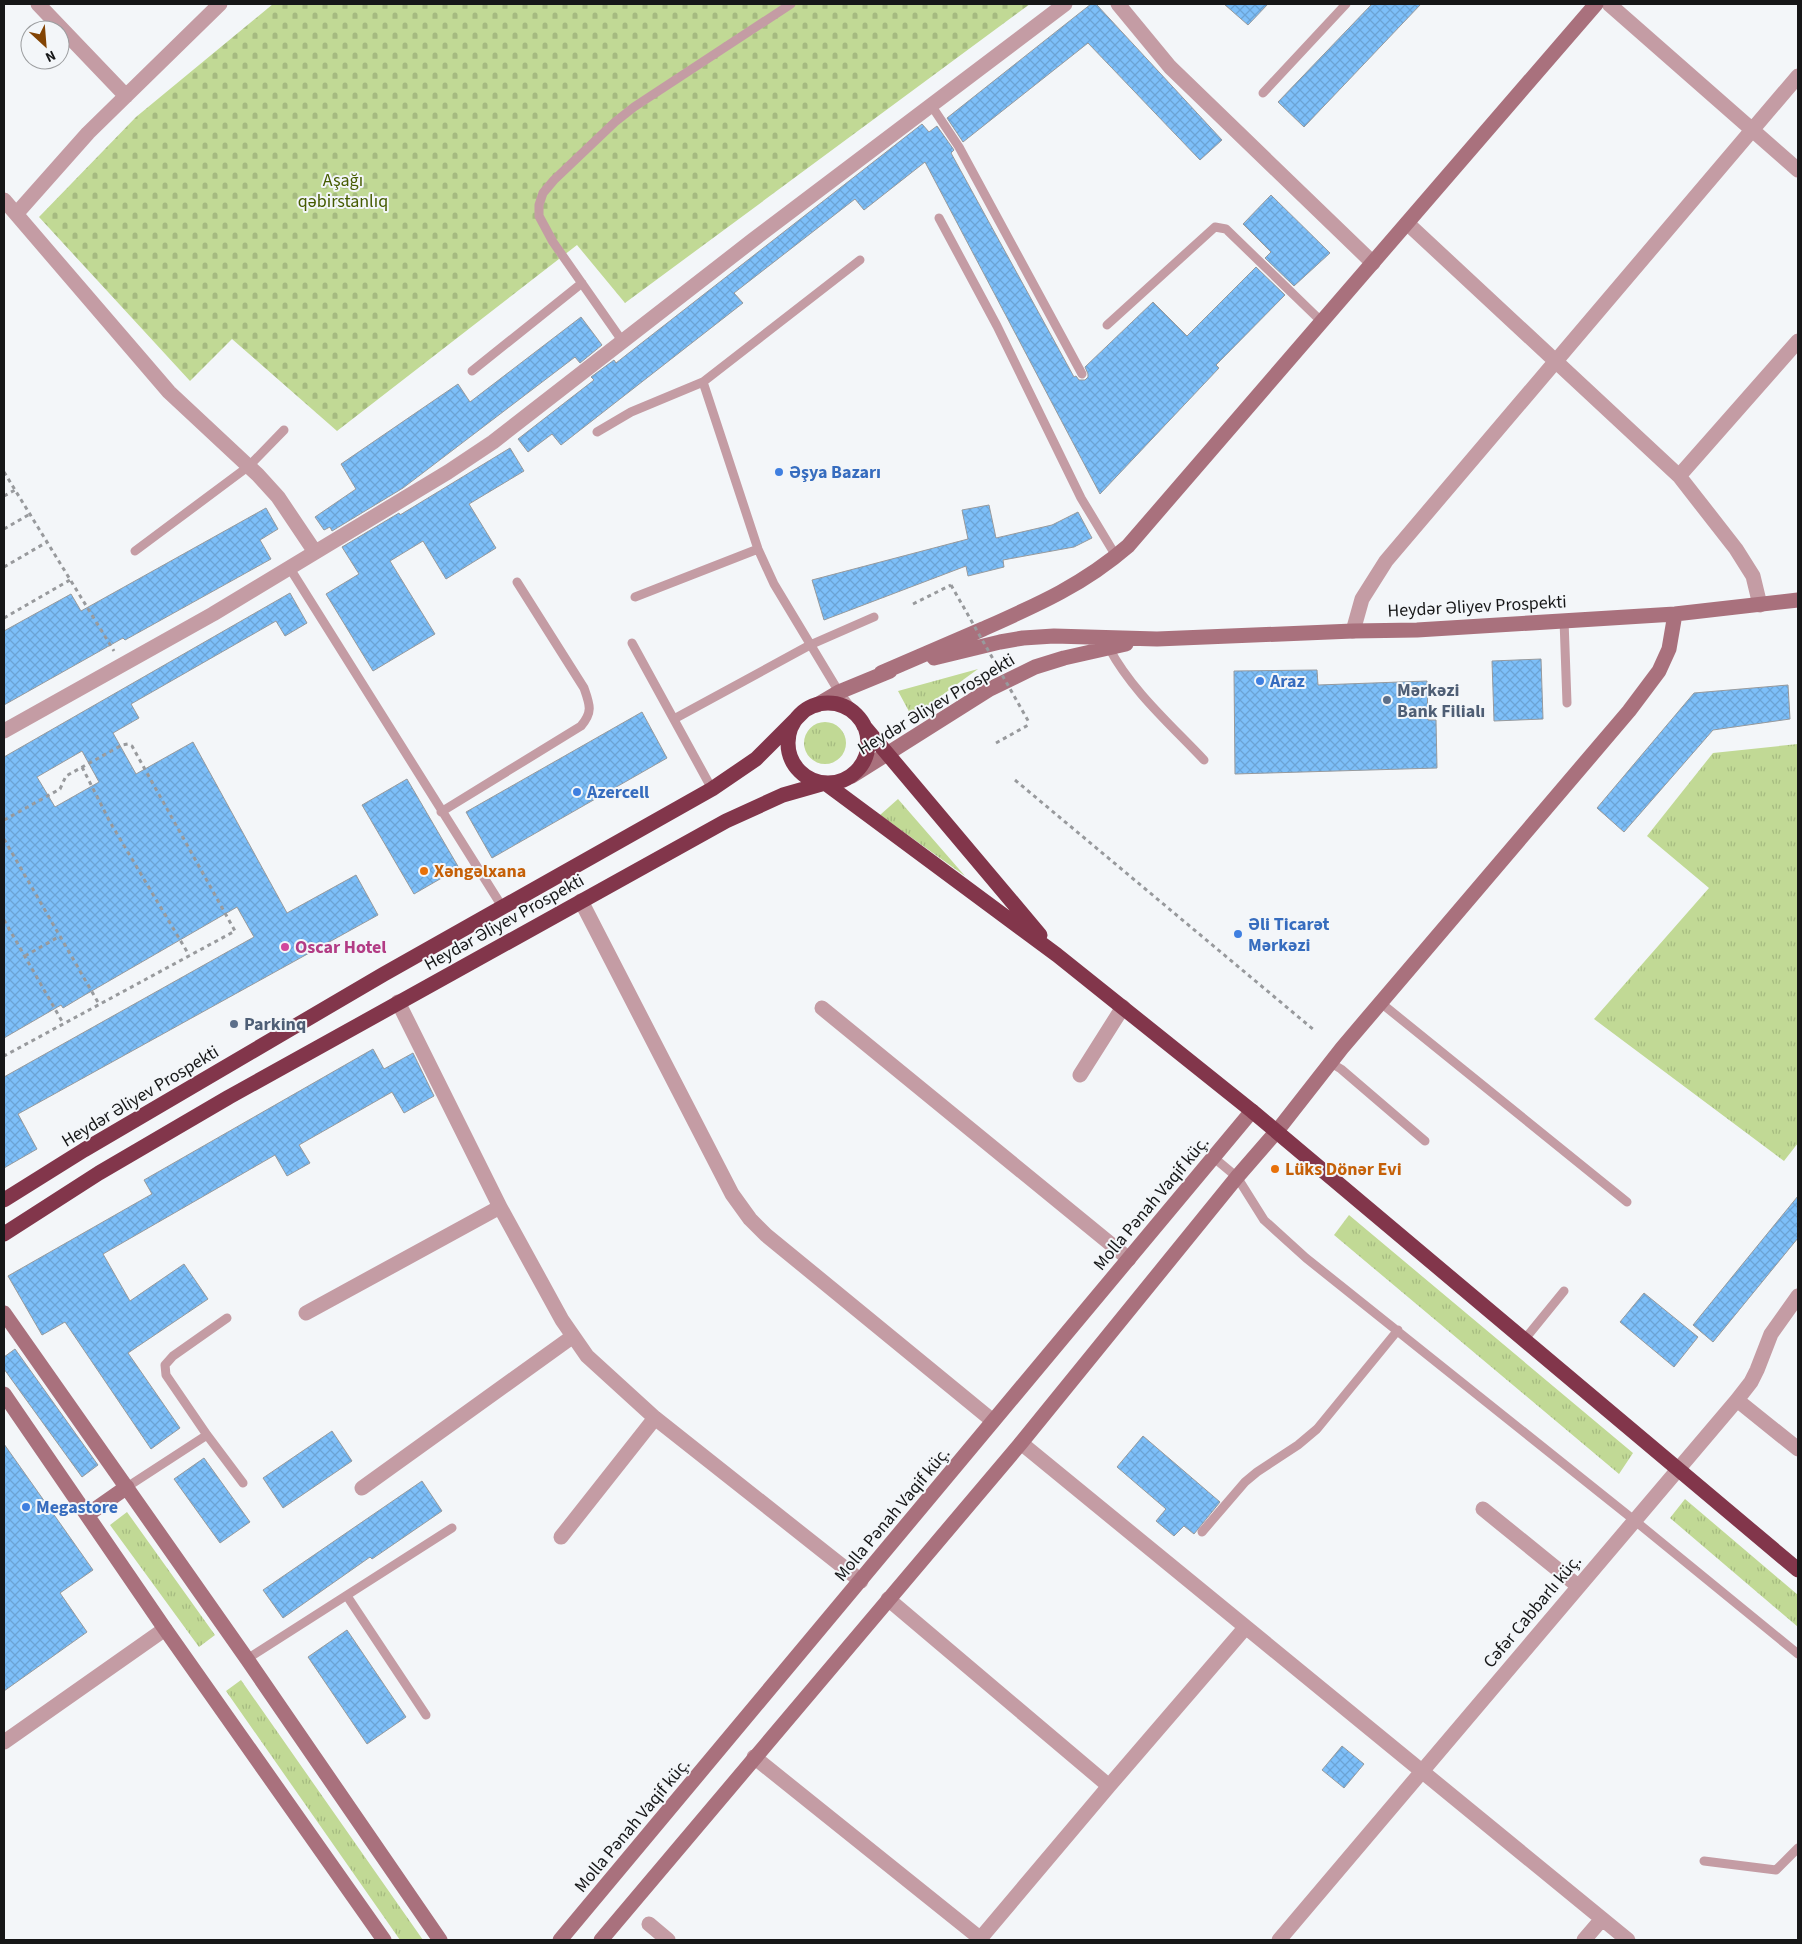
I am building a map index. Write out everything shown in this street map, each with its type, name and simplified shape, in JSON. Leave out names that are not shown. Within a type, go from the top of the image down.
[{"type":"highway","points":[[1057,955],[860,720],[845,706],[831,703],[811,708],[795,721],[789,734],[788,748],[792,761],[800,772],[812,780],[825,783],[1057,955],[1277,1131],[1798,1570]]},
{"type":"highway","name":"Heydər Əliyev Prospekti","points":[[4,1200],[84,1150],[384,974],[712,789],[756,759],[811,708]]},
{"type":"highway","points":[[852,776],[862,766],[867,753],[868,739],[860,720]]},
{"type":"highway","name":"Heydər Əliyev Prospekti","points":[[4,1234],[99,1173],[229,1097],[726,821],[783,795],[825,783],[839,782],[852,776]]},
{"type":"street","points":[[38,4],[126,96]]},
{"type":"street","points":[[17,213],[88,133],[220,4]]},
{"type":"street","points":[[4,731],[212,614],[448,472],[493,442],[1065,4]]},
{"type":"street","points":[[1118,4],[1170,67],[1373,263]]},
{"type":"street","points":[[881,673],[1037,605],[1070,588],[1106,565],[1128,546],[1596,4]]},
{"type":"street","points":[[1609,4],[1798,170]]},
{"type":"street","points":[[1353,630],[1362,599],[1386,561],[1798,76]]},
{"type":"street","points":[[4,200],[17,213],[106,321],[169,392],[249,466],[278,497],[315,552]]},
{"type":"street","points":[[1407,223],[1679,476],[1736,549],[1753,576],[1760,604]]},
{"type":"street","points":[[1679,476],[1798,341]]},
{"type":"street","name":"Heydər Əliyev Prospekti","points":[[811,708],[839,692],[881,673],[946,655],[1023,638],[1054,636],[1157,638],[1353,630],[1417,630],[1675,614],[1798,600]]},
{"type":"street","points":[[601,1940],[754,1756],[1021,1442],[1277,1131],[1330,1063],[1634,705],[1659,671],[1666,656],[1675,614]]},
{"type":"street","name":"Heydər Əliyev Prospekti","points":[[852,776],[990,689],[1035,668],[1064,658],[1157,638]]},
{"type":"street","points":[[581,901],[732,1194],[750,1219],[766,1235],[993,1422]]},
{"type":"street","points":[[398,1002],[500,1207],[572,1337],[587,1356],[655,1418],[860,1581]]},
{"type":"street","points":[[822,1008],[1129,1259]]},
{"type":"street","points":[[1080,1075],[1123,1008]]},
{"type":"street","name":"Molla Pənah Vaqif küç.","points":[[560,1940],[1252,1111]]},
{"type":"street","points":[[306,1313],[500,1207]]},
{"type":"street","name":"Cəfər Cabbarlı küç.","points":[[1279,1940],[1737,1400],[1754,1376],[1771,1334],[1798,1296]]},
{"type":"street","points":[[6,1321],[127,1487],[440,1940]]},
{"type":"street","points":[[362,1488],[572,1337]]},
{"type":"street","points":[[4,1394],[165,1629],[384,1940]]},
{"type":"street","points":[[1737,1400],[1798,1449]]},
{"type":"street","points":[[562,1537],[655,1418]]},
{"type":"street","points":[[1021,1442],[1245,1628],[1628,1940]]},
{"type":"street","points":[[87,1515],[127,1487]]},
{"type":"street","points":[[1483,1509],[1578,1586]]},
{"type":"street","points":[[888,1599],[1109,1786]]},
{"type":"street","points":[[754,1756],[980,1940],[1245,1628]]},
{"type":"street","points":[[4,1742],[165,1629]]},
{"type":"street","points":[[1584,1940],[1602,1919]]},
{"type":"street","points":[[649,1924],[668,1940]]},
{"type":"lane","points":[[623,342],[553,242],[539,216],[539,205],[543,193],[554,180],[634,107],[790,4]]},
{"type":"lane","points":[[1263,93],[1346,4]]},
{"type":"lane","points":[[931,105],[959,147],[1082,374]]},
{"type":"lane","points":[[939,218],[997,326],[1081,498],[1116,556]]},
{"type":"lane","points":[[1107,325],[1215,227],[1226,229],[1322,322]]},
{"type":"lane","points":[[597,432],[631,412],[703,382],[860,260]]},
{"type":"lane","points":[[472,371],[582,283]]},
{"type":"lane","points":[[703,382],[758,548],[774,584],[839,692],[860,720]]},
{"type":"lane","points":[[135,551],[249,466],[284,430]]},
{"type":"lane","points":[[635,597],[758,548]]},
{"type":"lane","points":[[289,567],[503,908]]},
{"type":"lane","points":[[441,812],[581,726],[588,717],[590,706],[584,688],[517,582]]},
{"type":"lane","points":[[674,718],[810,645],[874,617]]},
{"type":"lane","points":[[1564,620],[1567,703]]},
{"type":"lane","points":[[632,643],[712,789]]},
{"type":"lane","points":[[1109,648],[1120,669],[1135,688],[1204,760]]},
{"type":"lane","points":[[1381,1003],[1627,1202]]},
{"type":"lane","points":[[1330,1063],[1341,1069],[1425,1141]]},
{"type":"lane","points":[[1213,1157],[1237,1178],[1264,1220],[1306,1258],[1398,1330],[1798,1654]]},
{"type":"lane","points":[[1525,1339],[1564,1291]]},
{"type":"lane","points":[[227,1318],[172,1356],[165,1364],[166,1375],[206,1435],[243,1484]]},
{"type":"lane","points":[[1202,1532],[1245,1482],[1298,1445],[1317,1429],[1398,1330]]},
{"type":"lane","points":[[127,1487],[206,1435]]},
{"type":"lane","points":[[247,1659],[452,1528]]},
{"type":"lane","points":[[347,1596],[426,1715]]},
{"type":"lane","points":[[1704,1861],[1776,1870],[1798,1848]]},
{"type":"path","points":[[4,472],[122,665]]},
{"type":"path","points":[[4,496],[15,490]]},
{"type":"path","points":[[4,529],[30,514]]},
{"type":"path","points":[[4,567],[47,542]]},
{"type":"path","points":[[4,618],[70,580]]},
{"type":"path","points":[[912,604],[951,585],[1030,724],[996,743]]},
{"type":"path","points":[[4,820],[60,789],[66,776],[122,744],[132,746],[235,931],[4,1056]]},
{"type":"path","points":[[82,768],[110,822],[189,955]]},
{"type":"path","points":[[1015,780],[1314,1030]]},
{"type":"path","points":[[4,840],[99,1004]]},
{"type":"path","points":[[4,920],[63,1024]]},
{"type":"path","points":[[25,956],[60,936]]},
{"type":"green space","name":"Aşağı qəbirstanlıq","points":[[273,4],[1030,4],[625,303],[577,245],[337,431],[232,339],[190,381],[39,217],[136,117]]},
{"type":"green space","points":[[978,669],[912,717],[898,691]]},
{"type":"green space","points":[[829,722],[837,725],[843,731],[846,743],[843,755],[837,761],[821,764],[813,761],[807,755],[804,739],[807,731],[813,725]]},
{"type":"green space","points":[[1798,744],[1798,1143],[1784,1161],[1594,1019],[1709,888],[1647,836],[1713,753]]},
{"type":"green space","points":[[898,799],[965,876],[880,815]]},
{"type":"green space","points":[[1349,1215],[1633,1453],[1619,1474],[1334,1235]]},
{"type":"green space","points":[[1685,1499],[1798,1595],[1798,1627],[1670,1518]]},
{"type":"green space","points":[[127,1512],[215,1635],[199,1647],[110,1525]]},
{"type":"green space","points":[[241,1680],[423,1940],[400,1940],[226,1691]]},
{"type":"building","points":[[1091,4],[1096,4],[1222,140],[1200,160],[1088,43],[963,142],[947,118]]},
{"type":"building","points":[[1224,4],[1268,4],[1248,25]]},
{"type":"building","points":[[1372,4],[1421,4],[1304,127],[1278,102]]},
{"type":"building","points":[[922,124],[929,132],[937,126],[954,150],[951,153],[1074,377],[1076,376],[1079,380],[1085,380],[1088,377],[1085,367],[1153,302],[1187,336],[1256,267],[1285,295],[1216,365],[1219,368],[1100,494],[925,162],[864,210],[855,199],[734,293],[743,303],[561,445],[552,434],[528,452],[518,439],[594,380],[591,377],[614,360],[616,363]]},
{"type":"building","points":[[1271,195],[1330,253],[1294,286],[1265,258],[1271,252],[1243,224]]},
{"type":"building","points":[[581,317],[602,345],[580,363],[575,357],[403,488],[332,531],[330,527],[324,530],[315,517],[356,489],[341,464],[458,384],[470,402]]},
{"type":"building","points":[[510,448],[524,471],[469,504],[496,548],[446,579],[423,541],[390,561],[435,634],[373,671],[326,594],[359,574],[342,547],[399,513],[400,515]]},
{"type":"building","points":[[989,505],[996,538],[1052,525],[1078,512],[1092,538],[1074,547],[1003,560],[1004,567],[968,576],[966,566],[824,620],[812,580],[968,539],[962,510]]},
{"type":"building","points":[[266,508],[278,529],[260,540],[271,559],[125,640],[123,638],[4,705],[4,631],[71,594],[81,611]]},
{"type":"building","points":[[290,593],[307,623],[285,636],[276,621],[131,704],[139,718],[113,733],[136,774],[193,742],[287,913],[356,875],[378,915],[18,1114],[37,1149],[4,1168],[4,1077],[254,937],[237,907],[63,1008],[61,1005],[4,1038],[4,757]],"holes":[[[82,751],[99,782],[55,807],[37,777]]]},
{"type":"building","points":[[1541,659],[1543,719],[1494,721],[1492,661]]},
{"type":"building","points":[[1317,670],[1318,685],[1427,681],[1428,720],[1436,720],[1437,768],[1235,774],[1234,671]]},
{"type":"building","points":[[1788,685],[1790,719],[1713,730],[1624,832],[1597,808],[1694,693]]},
{"type":"building","points":[[642,712],[667,758],[492,858],[466,812]]},
{"type":"building","points":[[407,779],[459,868],[414,894],[362,805]]},
{"type":"building","points":[[373,1049],[384,1069],[413,1053],[434,1096],[404,1113],[392,1092],[299,1145],[310,1163],[287,1176],[275,1155],[103,1254],[130,1301],[184,1264],[208,1299],[128,1353],[180,1428],[151,1449],[65,1322],[42,1335],[8,1276],[152,1194],[144,1180]]},
{"type":"building","points":[[1798,1196],[1798,1238],[1713,1342],[1693,1325]]},
{"type":"building","points":[[1644,1293],[1698,1337],[1674,1367],[1620,1322]]},
{"type":"building","points":[[15,1349],[98,1465],[82,1477],[4,1369],[4,1357]]},
{"type":"building","points":[[332,1431],[352,1461],[283,1508],[263,1478]]},
{"type":"building","points":[[1143,1436],[1220,1502],[1194,1534],[1184,1526],[1174,1536],[1156,1521],[1166,1509],[1117,1467]]},
{"type":"building","name":"Megastore","points":[[4,1444],[93,1570],[60,1593],[87,1632],[4,1691]]},
{"type":"building","points":[[204,1458],[250,1522],[220,1543],[174,1479]]},
{"type":"building","points":[[422,1481],[442,1511],[372,1559],[370,1557],[283,1618],[263,1590]]},
{"type":"building","points":[[347,1630],[406,1717],[367,1744],[308,1657]]},
{"type":"building","points":[[1342,1746],[1364,1764],[1344,1788],[1322,1770]]},
{"type":"place","name":"Əşya Bazarı","points":[[779,472]]},
{"type":"place","name":"Araz","points":[[1260,681]]},
{"type":"place","name":"Mərkəzi Bank Filialı","points":[[1387,700]]},
{"type":"place","name":"Azercell","points":[[577,792]]},
{"type":"place","name":"Xəngəlxana","points":[[424,871]]},
{"type":"place","name":"Əli Ticarət Mərkəzi","points":[[1238,934]]},
{"type":"place","name":"Oscar Hotel","points":[[285,947]]},
{"type":"place","name":"Parkinq","points":[[234,1024]]},
{"type":"place","name":"Lüks Dönər Evi","points":[[1275,1169]]},
{"type":"place","name":"Megastore","points":[[26,1507]]}]
